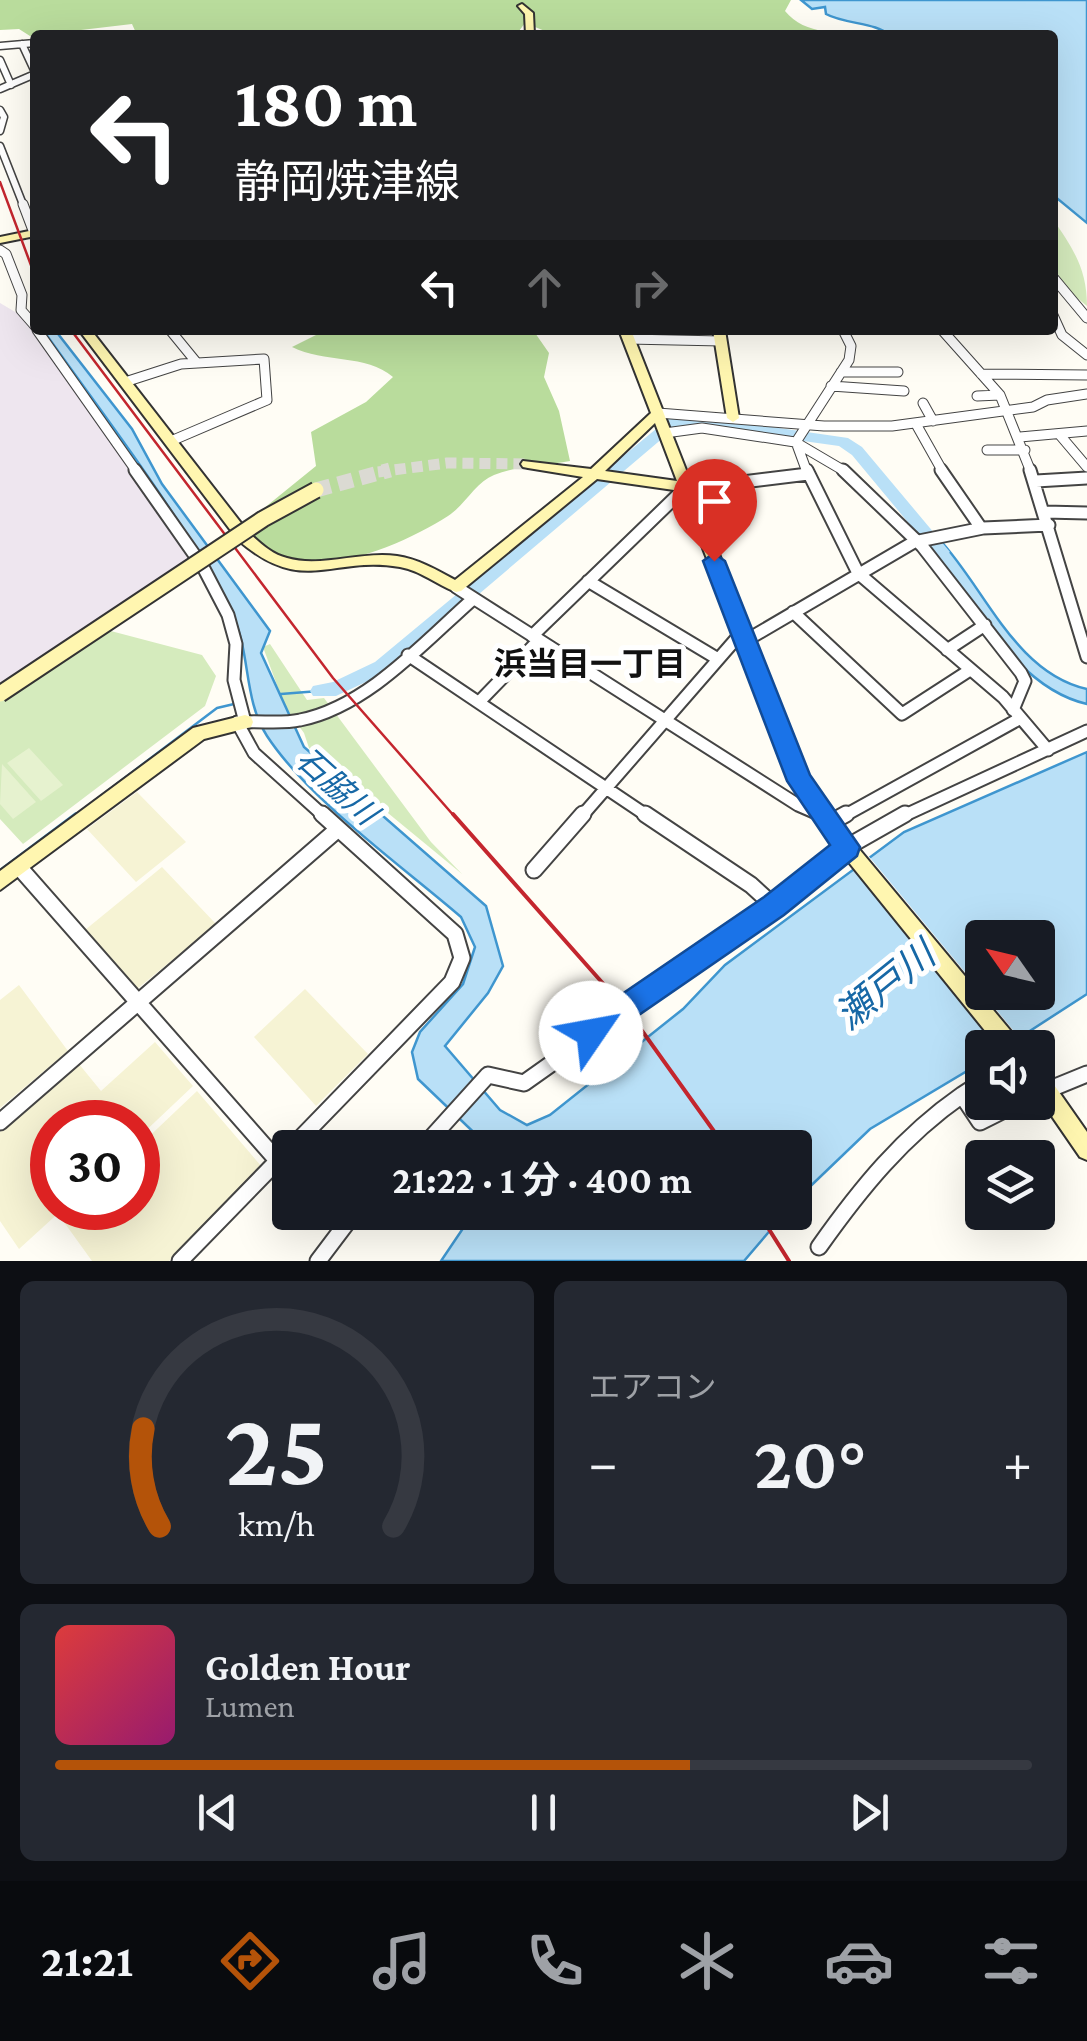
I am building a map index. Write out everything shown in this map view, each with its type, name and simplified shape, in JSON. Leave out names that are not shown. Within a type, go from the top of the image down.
[{"type":"street","points":[[522,6],[529,13],[530,30]]},
{"type":"street","points":[[0,46],[30,43]]},
{"type":"street","points":[[22,44],[30,62]]},
{"type":"street","points":[[0,60],[11,84]]},
{"type":"street","points":[[0,90],[30,75]]},
{"type":"street","points":[[0,110],[4,117],[0,132]]},
{"type":"street","points":[[0,146],[30,225]]},
{"type":"street","points":[[0,238],[30,235]]},
{"type":"street","points":[[0,250],[6,254],[22,295],[21,310],[30,321]]},
{"type":"street","points":[[1058,283],[1087,318]]},
{"type":"street","points":[[1058,326],[1062,335],[1087,355]]},
{"type":"street","points":[[41,335],[203,566],[232,629],[241,712],[254,753],[455,934],[463,960],[452,982],[307,1130]]},
{"type":"street","points":[[89,335],[243,536],[268,558],[311,569],[366,559],[397,560],[456,587],[824,819]]},
{"type":"street","points":[[174,335],[197,363]]},
{"type":"street","points":[[626,335],[800,781],[824,819],[997,1030]]},
{"type":"street","points":[[720,335],[733,418]]},
{"type":"street","points":[[845,335],[852,354],[796,442],[808,474],[858,573],[970,670],[1048,750]]},
{"type":"street","points":[[946,335],[1000,395],[1020,437],[1084,635],[1087,657]]},
{"type":"street","points":[[124,382],[197,363],[264,359],[267,400],[171,441]]},
{"type":"street","points":[[840,372],[898,372]]},
{"type":"street","points":[[981,374],[1087,375]]},
{"type":"street","points":[[830,386],[904,391]]},
{"type":"street","points":[[456,587],[662,424],[733,418],[804,424],[916,424],[1087,394]]},
{"type":"street","points":[[977,396],[1000,395]]},
{"type":"street","points":[[923,403],[933,421]]},
{"type":"street","points":[[662,424],[769,442],[796,442],[876,499],[918,541],[985,625],[1024,682],[1016,714],[824,819]]},
{"type":"street","points":[[916,424],[931,455],[981,528]]},
{"type":"street","points":[[1020,437],[1087,431]]},
{"type":"street","points":[[1059,434],[1087,467]]},
{"type":"street","points":[[986,450],[1025,450]]},
{"type":"street","points":[[528,464],[686,488],[808,474]]},
{"type":"street","points":[[1036,481],[1087,478]]},
{"type":"street","points":[[479,702],[588,582],[686,488]]},
{"type":"street","points":[[0,694],[263,518],[316,490]]},
{"type":"street","points":[[1045,512],[1087,513]]},
{"type":"street","points":[[534,870],[718,659],[744,637],[918,541],[981,528],[1049,525]]},
{"type":"street","points":[[588,582],[718,659]]},
{"type":"street","points":[[0,882],[199,733],[241,712],[303,720],[384,676],[473,599]]},
{"type":"street","points":[[792,612],[902,714],[970,670]]},
{"type":"street","points":[[947,650],[985,625]]},
{"type":"street","points":[[408,655],[751,885],[774,906]]},
{"type":"street","points":[[436,1130],[480,1080],[495,1074],[514,1084],[524,1083],[850,851],[928,801],[1087,731]]},
{"type":"street","points":[[0,1122],[338,829]]},
{"type":"street","points":[[19,867],[138,1002],[272,1138]]},
{"type":"street","points":[[1055,1084],[1087,1074]]},
{"type":"street","points":[[818,1247],[894,1150],[936,1111],[965,1093]]},
{"type":"street","points":[[962,1095],[965,1100]]},
{"type":"street","points":[[1055,1108],[1087,1150]]},
{"type":"street","points":[[180,1261],[272,1166]]},
{"type":"street","points":[[318,1261],[342,1230]]},
{"type":"shaded area","points":[[0,303],[27,319],[30,335],[38,335],[193,558],[0,683]]},
{"type":"shaded area","points":[[137,792],[186,842],[136,882],[87,829]]},
{"type":"shaded area","points":[[162,867],[216,924],[137,989],[85,930]]},
{"type":"shaded area","points":[[19,985],[68,1051],[0,1108],[0,1000]]},
{"type":"shaded area","points":[[305,989],[368,1054],[316,1106],[254,1037]]},
{"type":"shaded area","points":[[155,1042],[193,1086],[160,1117],[160,1100],[37,1100],[79,1064],[101,1091]]},
{"type":"shaded area","points":[[197,1091],[262,1167],[169,1261],[92,1261],[70,1230],[160,1230],[160,1126]]},
{"type":"shaded area","points":[[30,1106],[30,1230],[40,1230],[19,1249],[0,1221],[0,1132]]},
{"type":"green space","points":[[0,0],[791,0],[785,11],[803,25],[818,30],[542,30],[525,23],[520,30],[135,30],[132,24],[30,30],[30,36],[19,29],[0,30]]},
{"type":"green space","points":[[1058,227],[1077,259],[1087,306],[1059,277]]},
{"type":"green space","points":[[316,335],[536,335],[549,353],[544,377],[559,411],[570,461],[494,475],[454,512],[375,551],[319,563],[293,561],[270,552],[251,535],[258,513],[316,466],[311,432],[366,402],[393,377],[370,365],[292,347]]},
{"type":"green space","points":[[107,630],[202,655],[216,676],[205,706],[23,844],[0,819],[0,701]]},
{"type":"green space","points":[[270,644],[307,700],[324,698],[431,842],[462,874],[309,748],[304,733],[285,707],[263,647]]},
{"type":"green space","points":[[29,748],[63,785],[41,801],[7,763]]},
{"type":"green space","points":[[2,764],[36,802],[13,819],[0,804]]},
{"type":"water","points":[[801,0],[1087,0],[1087,223],[1058,199],[1058,30],[881,30],[826,14],[825,7],[812,9]]},
{"type":"water","name":"瀬戸川","points":[[47,335],[59,335],[132,429],[162,484],[270,631],[261,653],[304,747],[486,906],[503,966],[488,993],[445,1046],[500,1110],[527,1125],[550,1115],[683,1009],[725,965],[904,832],[1087,752],[1087,994],[1031,1030],[965,1030],[965,1072],[870,1129],[812,1185],[812,1130],[471,1130],[418,1079],[412,1052],[420,1032],[463,984],[475,947],[461,917],[331,808],[267,736],[254,707],[232,614],[167,504]]},
{"type":"water","points":[[939,539],[1021,647],[1062,680],[1087,689],[1087,704],[1036,679],[1015,659],[924,542]]},
{"type":"water","points":[[462,1230],[770,1230],[744,1261],[441,1261]]},
{"type":"pier","points":[[866,853],[965,972],[965,1007],[849,864]]},
{"type":"pier","points":[[967,1010],[996,1010],[1013,1030],[983,1030]]},
{"type":"waterway","name":"石脇川","points":[[319,691],[336,689],[381,667],[673,422],[690,420],[843,442],[857,451],[942,552]]},
{"type":"waterway","points":[[281,694],[319,691]]},
{"type":"waterway","points":[[73,817],[217,708],[234,704]]},
{"type":"waterway","points":[[0,871],[76,814]]},
{"type":"tunnel","points":[[387,471],[447,463],[528,464]]},
{"type":"tunnel","points":[[316,490],[387,471]]},
{"type":"tunnel","points":[[378,472],[387,471]]},
{"type":"railway","points":[[0,182],[30,263]]},
{"type":"railway","points":[[75,335],[333,678],[455,817]]},
{"type":"railway","points":[[453,814],[630,1014],[713,1130]]},
{"type":"railway","points":[[769,1230],[789,1261]]},
{"type":"district","name":"浜当目一丁目","points":[[590,664]]},
{"type":"route","points":[[591,1033],[774,906],[847,847],[800,781],[714,561]]}]
